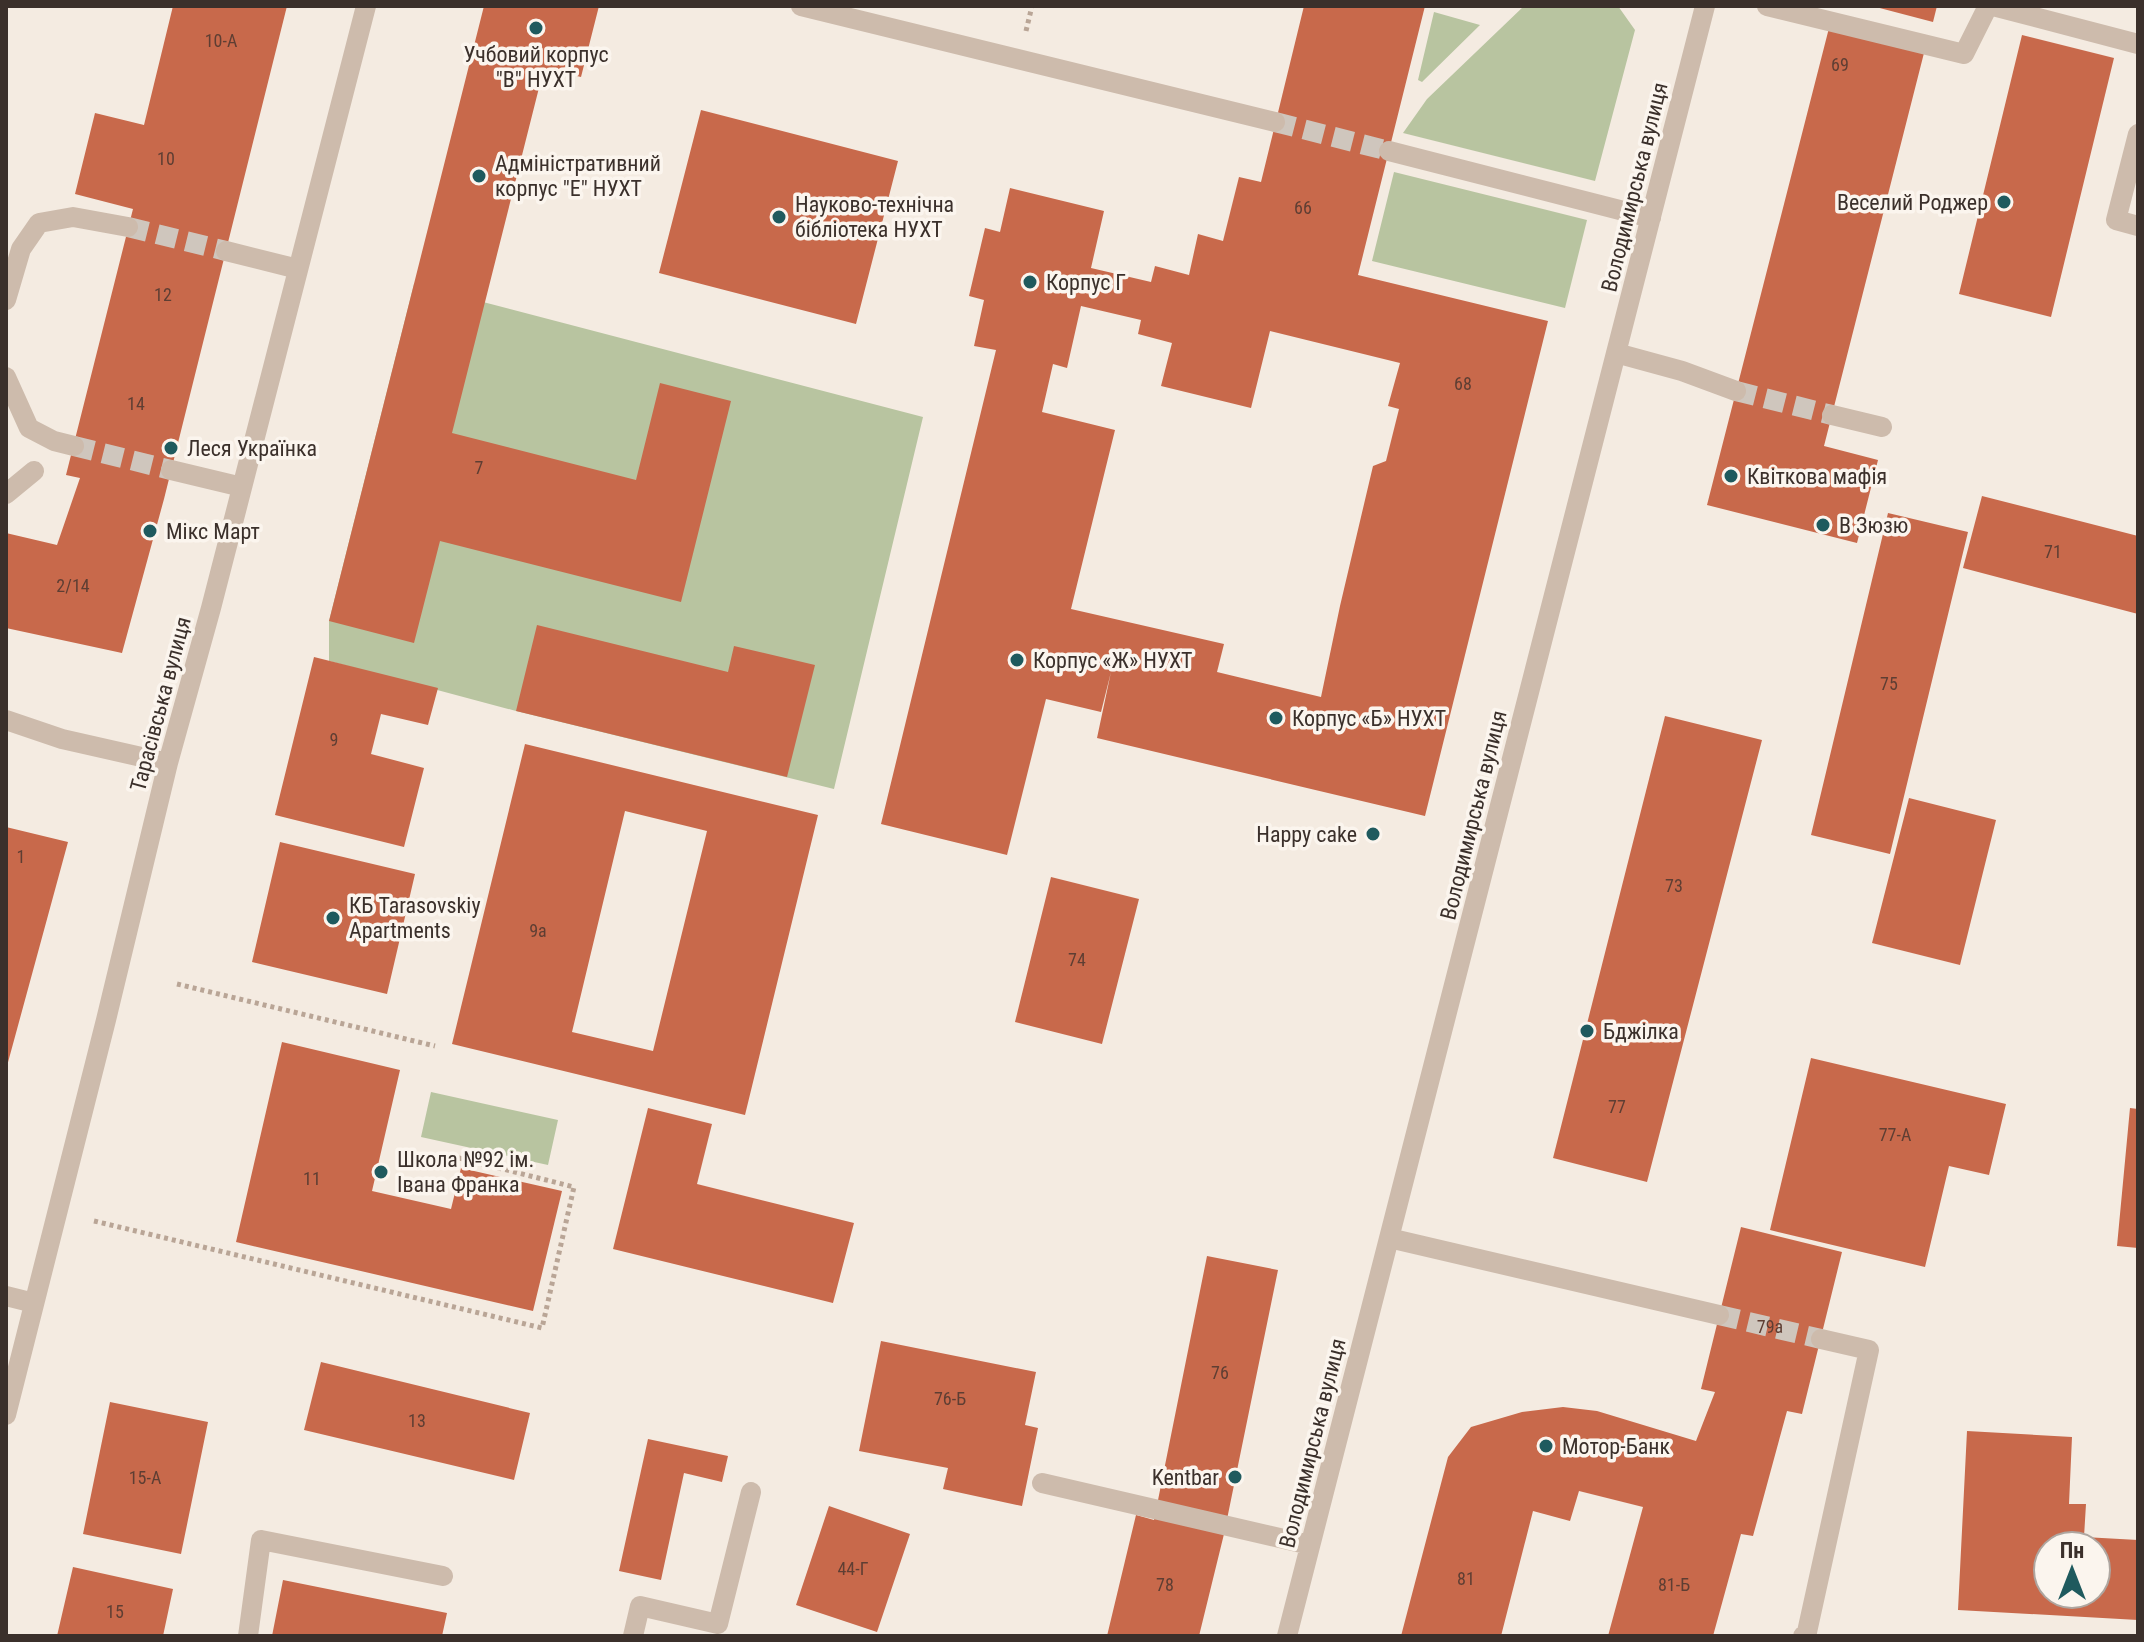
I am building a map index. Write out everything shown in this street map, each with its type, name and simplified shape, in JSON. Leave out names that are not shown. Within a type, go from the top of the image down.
[{"type":"street","name":"Тарасівська вулиця","points":[[6,1415],[168,763],[366,6]]},
{"type":"street","points":[[801,6],[1275,122]]},
{"type":"street","name":"Володимирська вулиця","points":[[1287,1636],[1705,6]]},
{"type":"street","points":[[1767,6],[1964,54],[1991,6],[2138,44]]},
{"type":"street","points":[[2138,134],[2116,220],[2138,226]]},
{"type":"street","points":[[1389,151],[1651,218]]},
{"type":"street","points":[[6,300],[21,249],[39,223],[73,217],[128,227]]},
{"type":"street","points":[[226,251],[298,269]]},
{"type":"street","points":[[1616,353],[1682,371],[1736,391]]},
{"type":"street","points":[[6,377],[29,428],[54,441],[74,446]]},
{"type":"street","points":[[1832,415],[1882,427]]},
{"type":"street","points":[[171,470],[242,487]]},
{"type":"street","points":[[6,494],[34,471]]},
{"type":"street","points":[[6,720],[73,742],[168,763]]},
{"type":"street","points":[[1389,1238],[1719,1315]]},
{"type":"street","points":[[6,1296],[34,1303]]},
{"type":"street","points":[[1803,1636],[1807,1632],[1869,1350],[1821,1339]]},
{"type":"street","points":[[1042,1483],[1310,1545]]},
{"type":"street","points":[[633,1636],[640,1606],[718,1624],[751,1492]]},
{"type":"street","points":[[248,1636],[261,1540],[443,1576]]},
{"type":"path","points":[[177,984],[435,1046]]},
{"type":"path","points":[[94,1221],[542,1328],[574,1187],[451,1156]]},
{"type":"green space","points":[[1524,6],[1618,6],[1635,30],[1595,181],[1403,133],[1427,99]]},
{"type":"green space","points":[[1434,12],[1480,25],[1422,82],[1418,80]]},
{"type":"green space","points":[[1394,172],[1587,220],[1565,308],[1372,261]]},
{"type":"green space","points":[[414,284],[923,417],[834,789],[516,711],[329,661],[329,621]]},
{"type":"green space","points":[[431,1092],[558,1120],[548,1165],[421,1137]]},
{"type":"building","points":[[173,6],[287,6],[164,499],[122,653],[6,628],[6,533],[57,545],[80,478],[66,475],[133,209],[75,194],[95,113],[144,125]]},
{"type":"building","points":[[484,6],[599,6],[581,77],[544,68],[452,433],[636,480],[660,383],[731,401],[681,602],[440,541],[414,643],[329,621]]},
{"type":"building","points":[[1304,6],[1425,6],[1358,275],[1548,321],[1425,816],[1097,738],[1111,672],[1101,712],[1046,699],[1007,855],[881,824],[996,350],[974,346],[984,300],[969,296],[985,228],[1000,232],[1010,188],[1104,211],[1091,268],[1151,282],[1155,266],[1189,275],[1198,234],[1223,241],[1239,177],[1261,182]],"holes":[[[1081,306],[1141,320],[1138,334],[1172,343],[1161,386],[1251,408],[1270,331],[1400,363],[1388,406],[1399,409],[1386,461],[1373,466],[1321,697],[1217,672],[1224,644],[1071,609],[1115,430],[1042,412],[1053,364],[1067,368]]]},
{"type":"building","points":[[1872,6],[1937,6],[1933,22]]},
{"type":"building","points":[[1829,28],[1924,53],[1824,446],[1878,460],[1857,543],[1707,505]]},
{"type":"building","points":[[2022,35],[2114,58],[2051,317],[1959,294]]},
{"type":"building","name":"Науково-технічна бібліотека НУХТ","points":[[701,110],[898,161],[856,324],[659,273]]},
{"type":"building","points":[[1982,496],[2138,536],[2138,614],[1963,568]]},
{"type":"building","points":[[1888,513],[1968,532],[1890,854],[1811,835]]},
{"type":"building","points":[[537,625],[728,672],[734,646],[815,665],[787,777],[516,711]]},
{"type":"building","points":[[314,657],[438,688],[428,725],[381,714],[371,754],[424,768],[404,847],[275,815]]},
{"type":"building","points":[[1665,716],[1762,740],[1647,1182],[1553,1158]]},
{"type":"building","points":[[525,744],[818,815],[745,1115],[452,1044]],"holes":[[[625,811],[707,831],[653,1051],[572,1032]]]},
{"type":"building","points":[[1909,798],[1996,820],[1960,965],[1872,943]]},
{"type":"building","points":[[6,827],[68,842],[7,1066],[6,1066]]},
{"type":"building","name":"КБ Tarasovskiy Apartments","points":[[280,842],[415,874],[387,994],[252,962]]},
{"type":"building","points":[[1051,877],[1139,899],[1102,1044],[1015,1022]]},
{"type":"building","points":[[282,1042],[400,1070],[372,1191],[451,1209],[461,1168],[562,1191],[533,1311],[236,1242]]},
{"type":"building","points":[[1811,1058],[2006,1104],[1989,1175],[1949,1166],[1925,1267],[1770,1230]]},
{"type":"building","points":[[648,1108],[712,1124],[697,1184],[854,1223],[833,1303],[613,1249]]},
{"type":"building","points":[[2130,1108],[2138,1109],[2138,1248],[2117,1246]]},
{"type":"building","points":[[1741,1227],[1842,1252],[1802,1414],[1787,1411],[1753,1536],[1741,1534],[1713,1636],[1608,1636],[1643,1507],[1579,1491],[1570,1521],[1533,1511],[1501,1636],[1401,1636],[1448,1457],[1471,1427],[1522,1412],[1563,1407],[1597,1411],[1696,1441],[1715,1392],[1701,1389]]},
{"type":"building","points":[[1207,1256],[1278,1270],[1224,1534],[1199,1636],[1107,1636],[1136,1515],[1154,1520]]},
{"type":"building","points":[[881,1341],[1036,1372],[1025,1425],[1038,1428],[1022,1506],[943,1489],[948,1468],[859,1451]]},
{"type":"building","points":[[321,1362],[530,1413],[514,1480],[304,1430]]},
{"type":"building","points":[[110,1402],[208,1422],[181,1554],[83,1534]]},
{"type":"building","points":[[1967,1431],[2072,1437],[2069,1504],[2086,1504],[2084,1530],[2032,1530],[2032,1610],[2112,1610],[2112,1539],[2138,1540],[2138,1620],[1958,1610]]},
{"type":"building","points":[[648,1439],[728,1456],[722,1482],[684,1473],[661,1580],[619,1571]]},
{"type":"building","points":[[829,1506],[910,1534],[877,1632],[796,1605]]},
{"type":"building","points":[[73,1567],[173,1589],[163,1636],[57,1636]]},
{"type":"building","points":[[283,1580],[447,1613],[442,1636],[272,1636]]},
{"type":"tunnel","points":[[1275,122],[1389,151]]},
{"type":"tunnel","points":[[128,227],[226,251]]},
{"type":"tunnel","points":[[1736,391],[1832,415]]},
{"type":"tunnel","points":[[74,446],[171,470]]},
{"type":"tunnel","points":[[1719,1315],[1821,1339]]},
{"type":"place","name":"Учбовий корпус \"В\" НУХТ","points":[[536,28]]},
{"type":"place","name":"Адміністративний корпус \"Е\" НУХТ","points":[[479,176]]},
{"type":"place","name":"Веселий Роджер","points":[[2004,202]]},
{"type":"place","name":"Науково-технічна бібліотека НУХТ","points":[[779,217]]},
{"type":"place","name":"Корпус Г","points":[[1030,282]]},
{"type":"place","name":"Леся Українка","points":[[171,448]]},
{"type":"place","name":"Квіткова мафія","points":[[1731,476]]},
{"type":"place","name":"В Зюзю","points":[[1823,525]]},
{"type":"place","name":"Мікс Март","points":[[150,531]]},
{"type":"place","name":"Корпус «Ж» НУХТ","points":[[1017,660]]},
{"type":"place","name":"Корпус «Б» НУХТ","points":[[1276,718]]},
{"type":"place","name":"Happy cake","points":[[1373,834]]},
{"type":"place","name":"КБ Tarasovskiy Apartments","points":[[333,918]]},
{"type":"place","name":"Бджілка","points":[[1587,1031]]},
{"type":"place","name":"Школа №92 ім. Івана Франка","points":[[381,1172]]},
{"type":"place","name":"Мотор-Банк","points":[[1546,1446]]},
{"type":"place","name":"Kentbar","points":[[1235,1477]]}]
